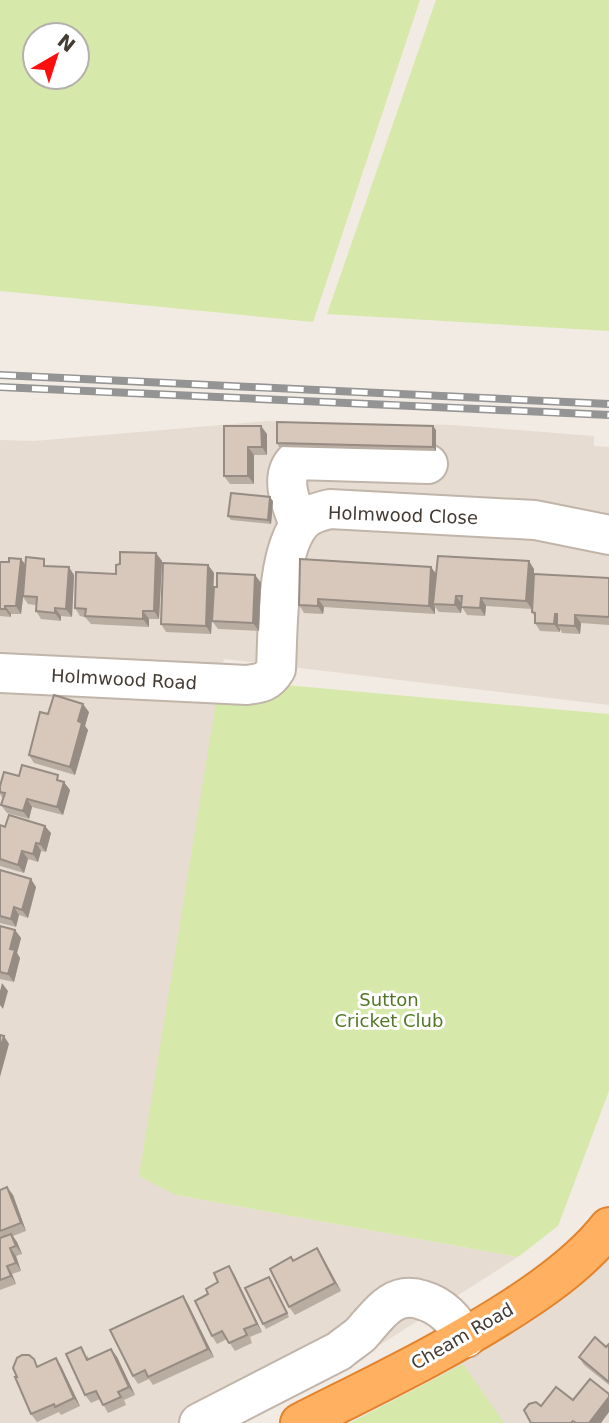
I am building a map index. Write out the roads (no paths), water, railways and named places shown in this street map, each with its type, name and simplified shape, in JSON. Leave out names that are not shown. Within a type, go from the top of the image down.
[{"type":"highway","name":"Cheam Road","points":[[300,1423],[466,1338],[541,1289],[594,1247],[609,1227]]},
{"type":"street","points":[[299,525],[288,487],[291,465],[296,460],[428,464]]},
{"type":"street","name":"Holmwood Close","points":[[299,525],[311,514],[330,509],[347,509],[536,520],[609,535]]},
{"type":"street","name":"Holmwood Road","points":[[0,673],[247,685],[263,683],[270,679],[276,669],[282,573],[288,547],[299,525]]},
{"type":"street","points":[[199,1423],[339,1351],[358,1337],[388,1304],[398,1298],[412,1296],[434,1303],[452,1317],[466,1338]]},
{"type":"railway","points":[[0,375],[609,404]]},
{"type":"railway","points":[[0,387],[609,415]]},
{"type":"park label","name":"Sutton Cricket Club","points":[[389,1009]]}]
